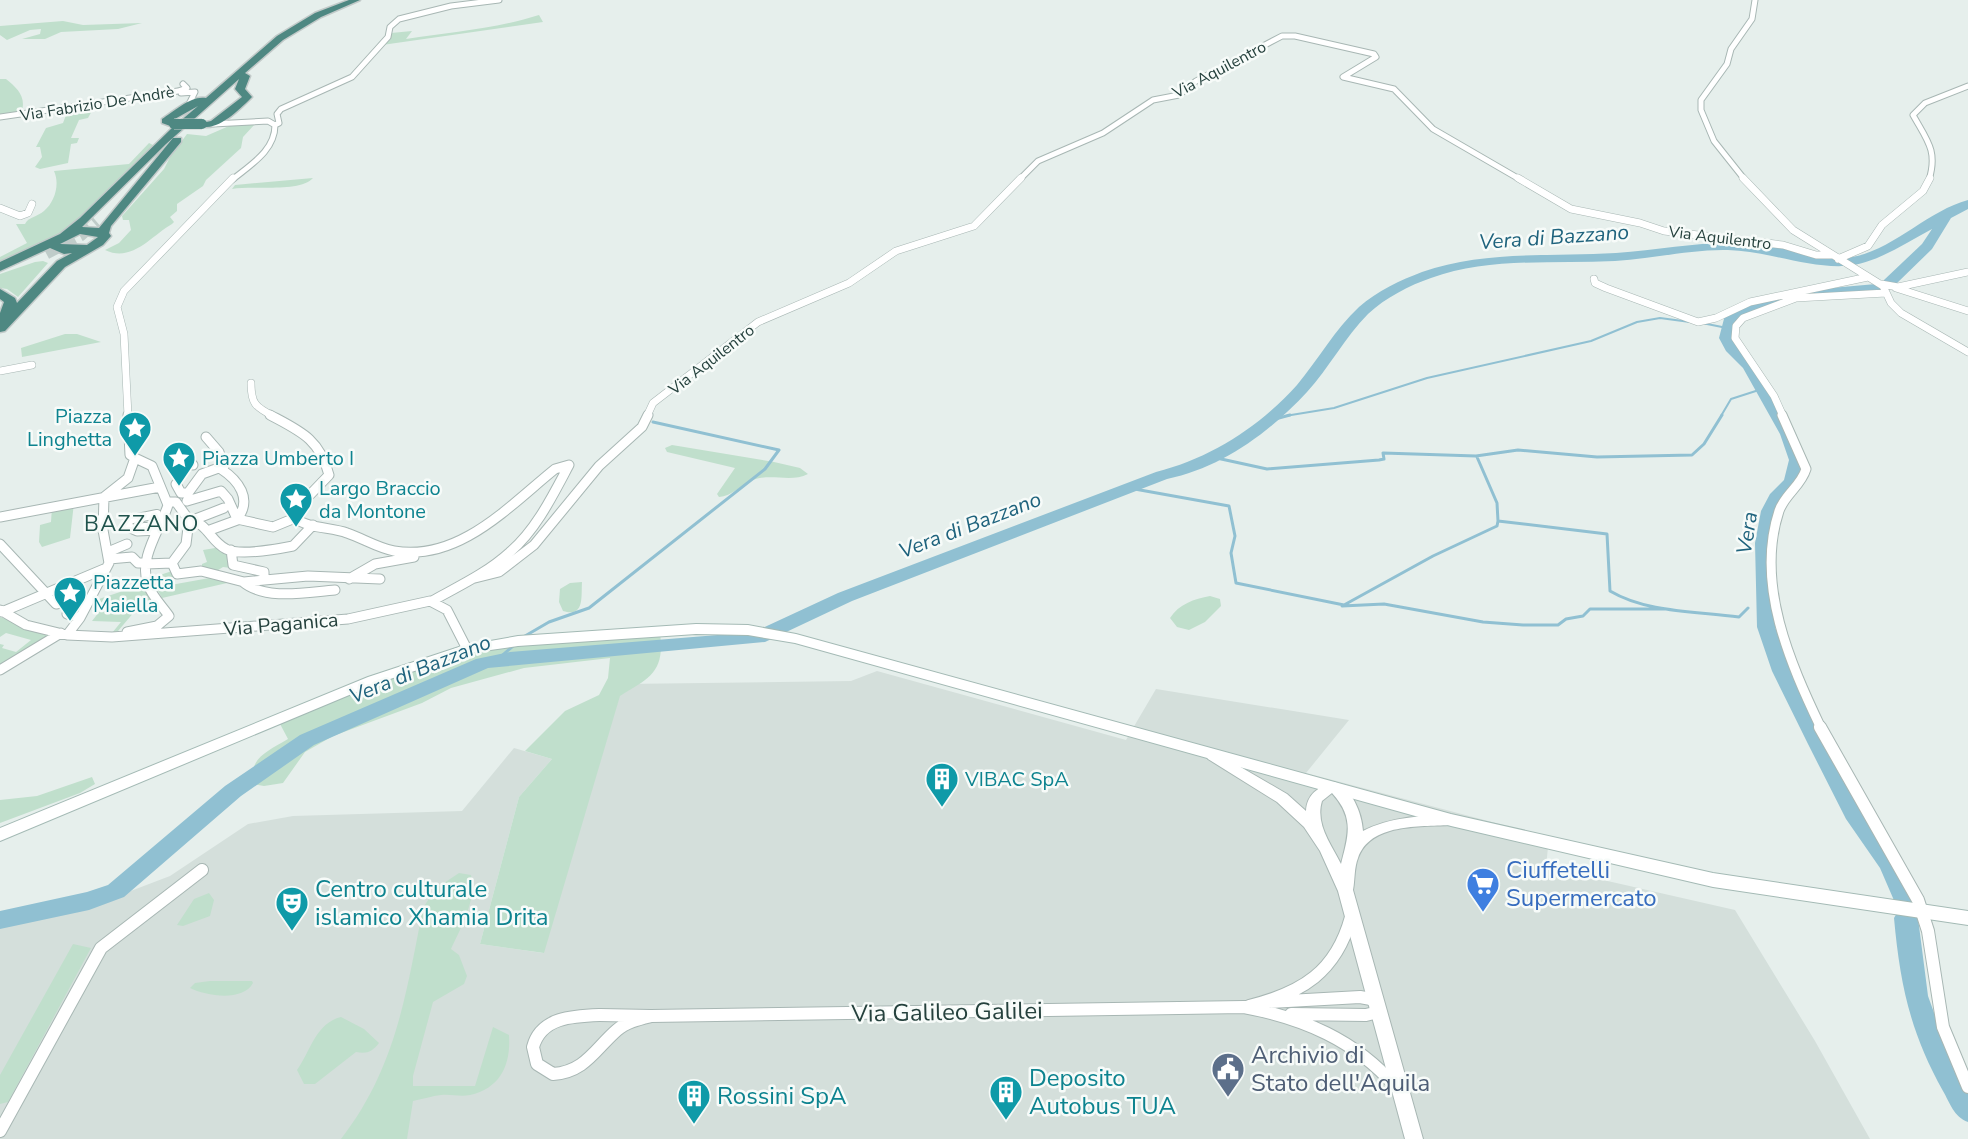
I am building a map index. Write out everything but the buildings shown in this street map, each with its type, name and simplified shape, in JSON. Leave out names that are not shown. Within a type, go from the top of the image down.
[{"type":"highway","points":[[0,267],[56,245],[182,125],[297,26],[356,0]]},
{"type":"highway","points":[[209,108],[305,26],[364,0]]},
{"type":"highway","points":[[221,91],[182,110],[166,121],[182,125],[213,124],[247,97],[240,87],[245,76]]},
{"type":"highway","points":[[96,221],[182,125],[230,95],[244,94]]},
{"type":"highway","points":[[182,110],[194,107],[197,112]]},
{"type":"highway","points":[[0,328],[44,280],[67,260],[103,240],[106,225],[182,125]]},
{"type":"highway","points":[[0,272],[86,231],[103,233]]},
{"type":"highway","points":[[56,245],[87,248]]},
{"type":"highway","points":[[44,280],[57,259],[56,245]]},
{"type":"highway","points":[[0,293],[11,301],[9,310],[0,320]]},
{"type":"main road","points":[[0,835],[373,680],[467,649],[509,642],[646,631],[717,629],[777,634],[1451,820],[1713,880],[1968,918]]},
{"type":"street","points":[[117,637],[125,632],[159,625],[169,618],[149,586],[146,563],[167,502],[151,465],[130,455],[124,334],[117,307],[119,300],[144,268],[224,186],[265,153],[275,135],[275,125],[279,123],[278,112],[288,105],[352,77],[387,37],[390,27],[399,19],[451,6],[499,0]]},
{"type":"street","points":[[1755,0],[1752,19],[1731,49],[1727,64],[1703,96],[1701,110],[1714,141],[1737,172],[1793,230],[1863,278],[1887,289],[1968,311]]},
{"type":"street","name":"Via Aquilentro","points":[[475,578],[483,578],[502,570],[534,545],[599,466],[642,427],[653,403],[758,322],[849,283],[896,251],[974,226],[1038,161],[1103,133],[1153,100],[1187,91],[1196,81],[1282,36],[1295,36],[1374,54],[1376,57],[1343,77],[1394,89],[1433,129],[1571,209],[1643,224],[1662,231],[1783,244],[1839,260]]},
{"type":"street","name":"Via Fabrizio De Andrè","points":[[0,117],[160,94],[186,88],[183,84]]},
{"type":"street","points":[[1839,260],[1868,246],[1882,225],[1923,191],[1930,179],[1934,161],[1933,151],[1913,115],[1925,102],[1968,86]]},
{"type":"street","points":[[160,94],[195,91],[190,102]]},
{"type":"street","points":[[213,124],[268,121],[275,125]]},
{"type":"street","points":[[0,208],[18,216],[28,213],[32,204]]},
{"type":"street","points":[[1968,272],[1861,296],[1815,295],[1796,298],[1743,318],[1736,326],[1735,338],[1774,396],[1806,469],[1804,479],[1781,506],[1772,553],[1775,601],[1790,658],[1818,721],[1875,826],[1906,873],[1923,912],[1940,1014],[1954,1060],[1968,1087]]},
{"type":"street","points":[[1594,279],[1598,285],[1698,322],[1750,302],[1863,278]]},
{"type":"street","points":[[1887,289],[1898,311],[1968,352]]},
{"type":"street","points":[[0,371],[32,365]]},
{"type":"street","points":[[210,530],[238,519],[273,527],[295,518],[301,504],[328,475],[324,453],[305,434],[280,422],[254,405],[251,401],[251,383]]},
{"type":"street","points":[[206,437],[219,452],[224,465],[221,469]]},
{"type":"street","points":[[181,453],[198,470],[221,469],[235,478],[240,486],[242,509],[238,519]]},
{"type":"street","points":[[0,670],[64,634],[80,618],[98,588],[108,564],[103,530],[105,497],[128,478],[135,458]]},
{"type":"street","points":[[349,579],[375,564],[417,557],[468,539],[555,469],[569,465],[553,497],[522,540],[506,556],[475,578]]},
{"type":"street","points":[[181,510],[186,507],[187,497],[198,470]]},
{"type":"street","points":[[176,484],[181,494],[187,497],[223,492],[238,519]]},
{"type":"street","points":[[0,517],[160,488]]},
{"type":"street","points":[[191,520],[220,510],[208,494]]},
{"type":"street","points":[[167,502],[176,502],[191,520],[210,530],[225,548],[231,550],[292,546],[313,525]]},
{"type":"street","points":[[141,531],[144,527],[152,526],[157,514],[128,520],[130,529],[141,531],[158,530]]},
{"type":"street","points":[[295,518],[300,523],[348,533],[393,551],[424,553]]},
{"type":"street","points":[[172,563],[186,544],[191,520]]},
{"type":"street","points":[[0,544],[44,593],[56,604],[80,618]]},
{"type":"street","points":[[108,554],[127,544]]},
{"type":"street","points":[[231,550],[233,565],[264,572],[264,579]]},
{"type":"street","points":[[108,554],[132,556],[138,563],[172,563]]},
{"type":"street","points":[[172,563],[177,574],[198,571],[243,582],[313,576],[380,579]]},
{"type":"street","points":[[1,611],[104,569]]},
{"type":"street","name":"Via Paganica","points":[[64,634],[117,637],[352,618],[432,601],[475,578]]},
{"type":"street","points":[[65,610],[76,591],[73,582]]},
{"type":"street","points":[[243,582],[253,590],[267,593],[335,590]]},
{"type":"street","points":[[432,601],[447,610],[467,649]]},
{"type":"street","points":[[1,611],[26,625],[64,634]]},
{"type":"street","points":[[1198,749],[1245,773],[1281,798],[1303,817],[1323,844]]},
{"type":"street","points":[[1346,891],[1356,838],[1356,821],[1347,803],[1334,787],[1320,792],[1313,803],[1315,824],[1346,891],[1414,1139]]},
{"type":"street","points":[[1352,853],[1367,837],[1388,827],[1451,820]]},
{"type":"street","points":[[0,1131],[101,948],[202,870]]},
{"type":"street","points":[[1269,1007],[1310,983],[1329,964],[1346,936],[1351,908]]},
{"type":"street","name":"Via Galileo Galilei","points":[[651,1016],[624,1026],[588,1061],[572,1071],[549,1073],[533,1060],[534,1038],[543,1027],[556,1021],[651,1016],[1269,1007],[1360,996],[1371,999],[1377,1005],[1375,1011],[1366,1015],[1312,1016],[1269,1007]]},
{"type":"street","name":"Via Galileo Galilei","points":[[1269,1007],[1314,1027],[1357,1052],[1384,1073],[1403,1100]]},
{"type":"shaded area","points":[[877,671],[1126,740],[1156,689],[1349,720],[1306,773],[1549,837],[1546,867],[1735,910],[1815,1041],[1870,1139],[0,1139],[0,925],[94,905],[170,876],[248,824],[293,816],[462,811],[514,748],[552,759],[519,797],[480,944],[543,953],[623,684],[851,681]]},
{"type":"green space","points":[[539,15],[543,22],[382,45],[391,33],[412,31],[406,39],[489,27]]},
{"type":"green space","points":[[63,21],[83,25],[142,23],[118,29],[61,32],[45,39],[22,39],[40,34],[41,29],[30,30],[7,40],[0,35],[0,26]]},
{"type":"green space","points":[[0,79],[6,79],[20,93],[23,101],[22,111],[0,114]]},
{"type":"green space","points":[[94,107],[88,118],[79,120],[71,138],[79,138],[77,143],[71,144],[68,163],[40,169],[35,167],[42,157],[40,147],[36,147],[46,128],[63,123],[68,110]]},
{"type":"green space","points":[[255,124],[243,137],[241,148],[206,180],[203,186],[177,204],[177,211],[170,217],[174,222],[172,224],[133,251],[115,253],[105,250],[119,243],[131,230],[129,220],[123,220],[122,216],[164,169],[187,134],[206,136],[229,126]]},
{"type":"green space","points":[[149,143],[155,146],[71,229],[0,263],[0,257],[27,243],[16,224],[25,224],[44,211],[51,203],[57,181],[54,171],[129,164]]},
{"type":"green space","points":[[313,178],[307,183],[287,187],[232,189],[235,185]]},
{"type":"green space","points":[[43,261],[48,263],[18,297],[7,289],[0,288],[0,274]]},
{"type":"green space","points":[[65,334],[77,334],[101,342],[22,357],[21,348]]},
{"type":"green space","points":[[672,445],[774,462],[800,468],[808,474],[795,478],[760,478],[728,495],[719,497],[717,494],[735,468],[667,452],[665,448]]},
{"type":"green space","points":[[74,503],[70,538],[42,547],[39,542],[40,525],[51,522],[52,507]]},
{"type":"green space","points":[[221,547],[238,569],[223,567],[215,572],[202,568],[202,564],[207,562],[203,550]]},
{"type":"green space","points":[[172,571],[173,577],[162,579],[165,586],[215,577],[227,580],[227,583],[162,598],[151,578]]},
{"type":"green space","points":[[582,582],[578,609],[570,612],[563,611],[559,602],[560,589],[570,583]]},
{"type":"green space","points":[[144,584],[153,599],[127,606],[128,613],[135,611],[118,631],[112,633],[121,622],[92,621],[103,607],[92,606],[96,600]]},
{"type":"green space","points":[[1210,596],[1220,599],[1221,606],[1205,622],[1189,630],[1177,627],[1170,618],[1187,603]]},
{"type":"green space","points":[[0,617],[52,636],[0,668],[0,644],[4,645],[2,648],[16,652],[31,640],[6,633],[0,637]]},
{"type":"green space","points":[[660,633],[660,657],[653,672],[640,684],[620,696],[544,953],[480,944],[519,797],[552,759],[525,751],[565,711],[599,695],[608,678],[610,658],[524,668],[451,688],[422,703],[333,736],[305,752],[283,783],[264,786],[253,784],[254,768],[261,756],[288,739],[279,722],[397,674],[471,650]]},
{"type":"green space","points":[[92,777],[95,784],[80,793],[0,823],[0,800],[37,796]]},
{"type":"green space","points":[[459,873],[471,875],[472,894],[467,913],[451,949],[459,955],[467,976],[464,984],[433,1002],[413,1076],[413,1086],[475,1086],[493,1027],[509,1035],[506,1065],[496,1081],[481,1092],[466,1096],[438,1095],[413,1101],[407,1139],[341,1139],[360,1112],[387,1057],[404,1000],[423,908],[435,889]]},
{"type":"green space","points":[[209,893],[214,900],[210,916],[183,926],[177,925],[194,899]]},
{"type":"green space","points":[[73,944],[91,948],[8,1102],[0,1104],[0,1075]]},
{"type":"green space","points":[[252,981],[253,983],[241,993],[224,996],[190,988],[195,983]]},
{"type":"green space","points":[[341,1017],[364,1029],[379,1043],[369,1052],[356,1052],[315,1084],[304,1084],[297,1070],[320,1031],[333,1020]]},
{"type":"waterway","name":"Vera di Bazzano","points":[[0,920],[89,901],[116,891],[233,791],[307,740],[483,663],[510,658],[758,638],[845,597],[1162,475],[1186,470],[1234,446],[1257,430],[1301,389],[1364,310],[1400,286],[1429,274],[1490,261],[1617,257],[1725,246],[1754,247],[1823,261],[1846,262],[1874,255],[1968,204]]},
{"type":"waterway","name":"Vera","points":[[1889,283],[1927,246],[1946,216]]},
{"type":"waterway","name":"Vera","points":[[1876,288],[1809,292],[1762,303],[1730,318],[1726,338],[1731,348],[1749,366],[1788,434],[1797,460],[1792,481],[1776,498],[1770,511],[1764,543],[1766,627],[1782,671],[1818,744],[1854,813],[1890,865],[1904,899]]},
{"type":"waterway","points":[[1288,415],[1334,408],[1427,378],[1591,341],[1637,322],[1660,318],[1690,322]]},
{"type":"waterway","points":[[1702,323],[1727,328]]},
{"type":"waterway","points":[[1721,416],[1731,399],[1762,389]]},
{"type":"waterway","points":[[1268,421],[1288,415]]},
{"type":"waterway","points":[[1212,457],[1267,469],[1379,460],[1384,459],[1383,453],[1476,456],[1518,450],[1597,457],[1692,455],[1704,444],[1722,415]]},
{"type":"waterway","points":[[525,636],[549,622],[589,608],[765,469],[779,450],[653,422]]},
{"type":"waterway","points":[[1477,457],[1497,503],[1498,521]]},
{"type":"waterway","points":[[1129,488],[1229,506],[1235,536],[1231,553],[1236,583],[1344,605],[1433,556],[1497,526],[1498,521]]},
{"type":"waterway","points":[[1498,521],[1607,534],[1610,591],[1640,604],[1739,617],[1748,608]]},
{"type":"waterway","points":[[1342,606],[1384,604],[1483,622],[1523,625],[1558,625],[1566,619],[1583,616],[1590,609],[1665,609]]},
{"type":"waterway","points":[[497,660],[513,646]]},
{"type":"waterway","name":"Vera","points":[[1906,918],[1911,971],[1921,1014],[1941,1063],[1968,1110]]},
{"type":"tunnel","points":[[46,253],[80,235],[96,221]]},
{"type":"place","name":"Piazza Linghetta","points":[[135,457]]},
{"type":"place","name":"Piazza Umberto I","points":[[179,487]]},
{"type":"place","name":"Largo Braccio da Montone","points":[[296,528]]},
{"type":"place","name":"Piazzetta Maiella","points":[[70,622]]},
{"type":"place","name":"VIBAC SpA","points":[[942,808]]},
{"type":"place","name":"Ciuffetelli Supermercato","points":[[1483,913]]},
{"type":"place","name":"Centro culturale islamico Xhamia Drita","points":[[292,932]]},
{"type":"place","name":"Archivio di Stato dell'Aquila","points":[[1228,1098]]},
{"type":"place","name":"Deposito Autobus TUA","points":[[1006,1121]]},
{"type":"place","name":"Rossini SpA","points":[[694,1125]]},
{"type":"district","name":"BAZZANO","points":[[142,523]]}]
